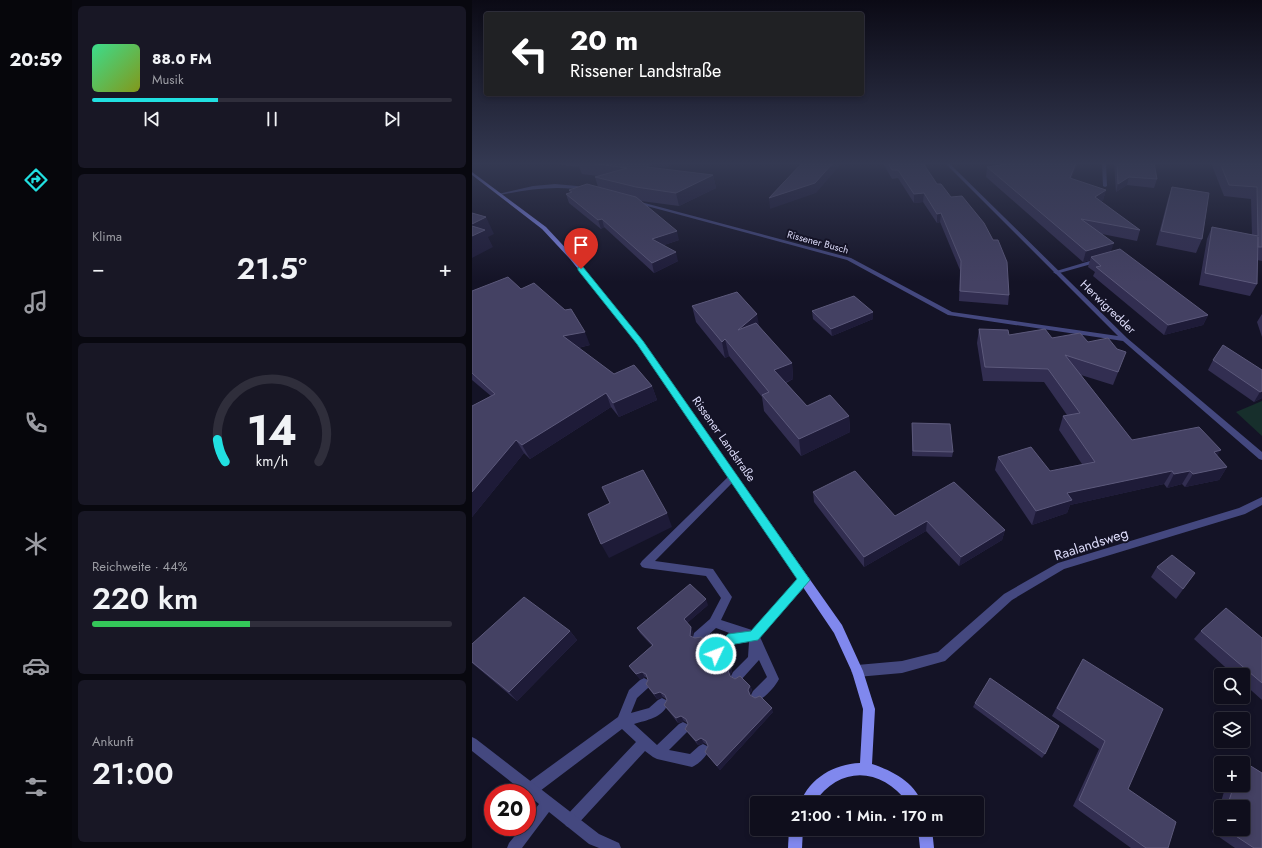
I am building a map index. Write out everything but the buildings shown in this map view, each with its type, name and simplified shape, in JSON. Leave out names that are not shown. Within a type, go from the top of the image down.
[{"type":"street","name":"Rissener Landstraße","points":[[511,203],[544,228],[572,258],[640,342],[838,629],[857,671],[869,709],[866,768]]},
{"type":"street","name":"Rissener Busch","points":[[638,203],[849,259],[950,314],[1125,339]]},
{"type":"street","name":"Herwigredder","points":[[986,203],[1125,339],[1262,457]]},
{"type":"street","points":[[1056,272],[1104,259]]},
{"type":"street","points":[[698,636],[714,623],[727,597],[708,572],[645,564],[733,477]]},
{"type":"street","name":"Raalandsweg","points":[[857,671],[902,667],[941,657],[1008,597],[1060,566],[1242,510],[1262,502]]},
{"type":"street","points":[[716,654],[732,639],[754,636],[804,580]]},
{"type":"street","points":[[714,623],[754,636],[773,679],[757,695]]},
{"type":"street","points":[[737,676],[754,659],[754,636]]},
{"type":"street","points":[[622,721],[634,694],[644,684]]},
{"type":"street","points":[[536,785],[622,721],[652,713],[662,704]]},
{"type":"street","points":[[622,721],[657,753],[692,761],[703,750]]},
{"type":"street","points":[[657,753],[683,728]]},
{"type":"street","points":[[571,821],[645,742]]},
{"type":"street","points":[[472,743],[525,784]]},
{"type":"street","points":[[812,796],[822,783],[843,772],[866,768],[885,773],[901,785],[910,796]]},
{"type":"street","points":[[536,793],[594,839],[614,848]]},
{"type":"street","points":[[514,848],[548,803]]},
{"type":"street","points":[[795,848],[796,836]]},
{"type":"street","points":[[926,836],[928,847]]},
{"type":"green space","points":[[1262,401],[1262,436],[1236,412]]},
{"type":"route","points":[[581,269],[640,342],[804,580],[754,636],[732,639],[716,654]]}]
